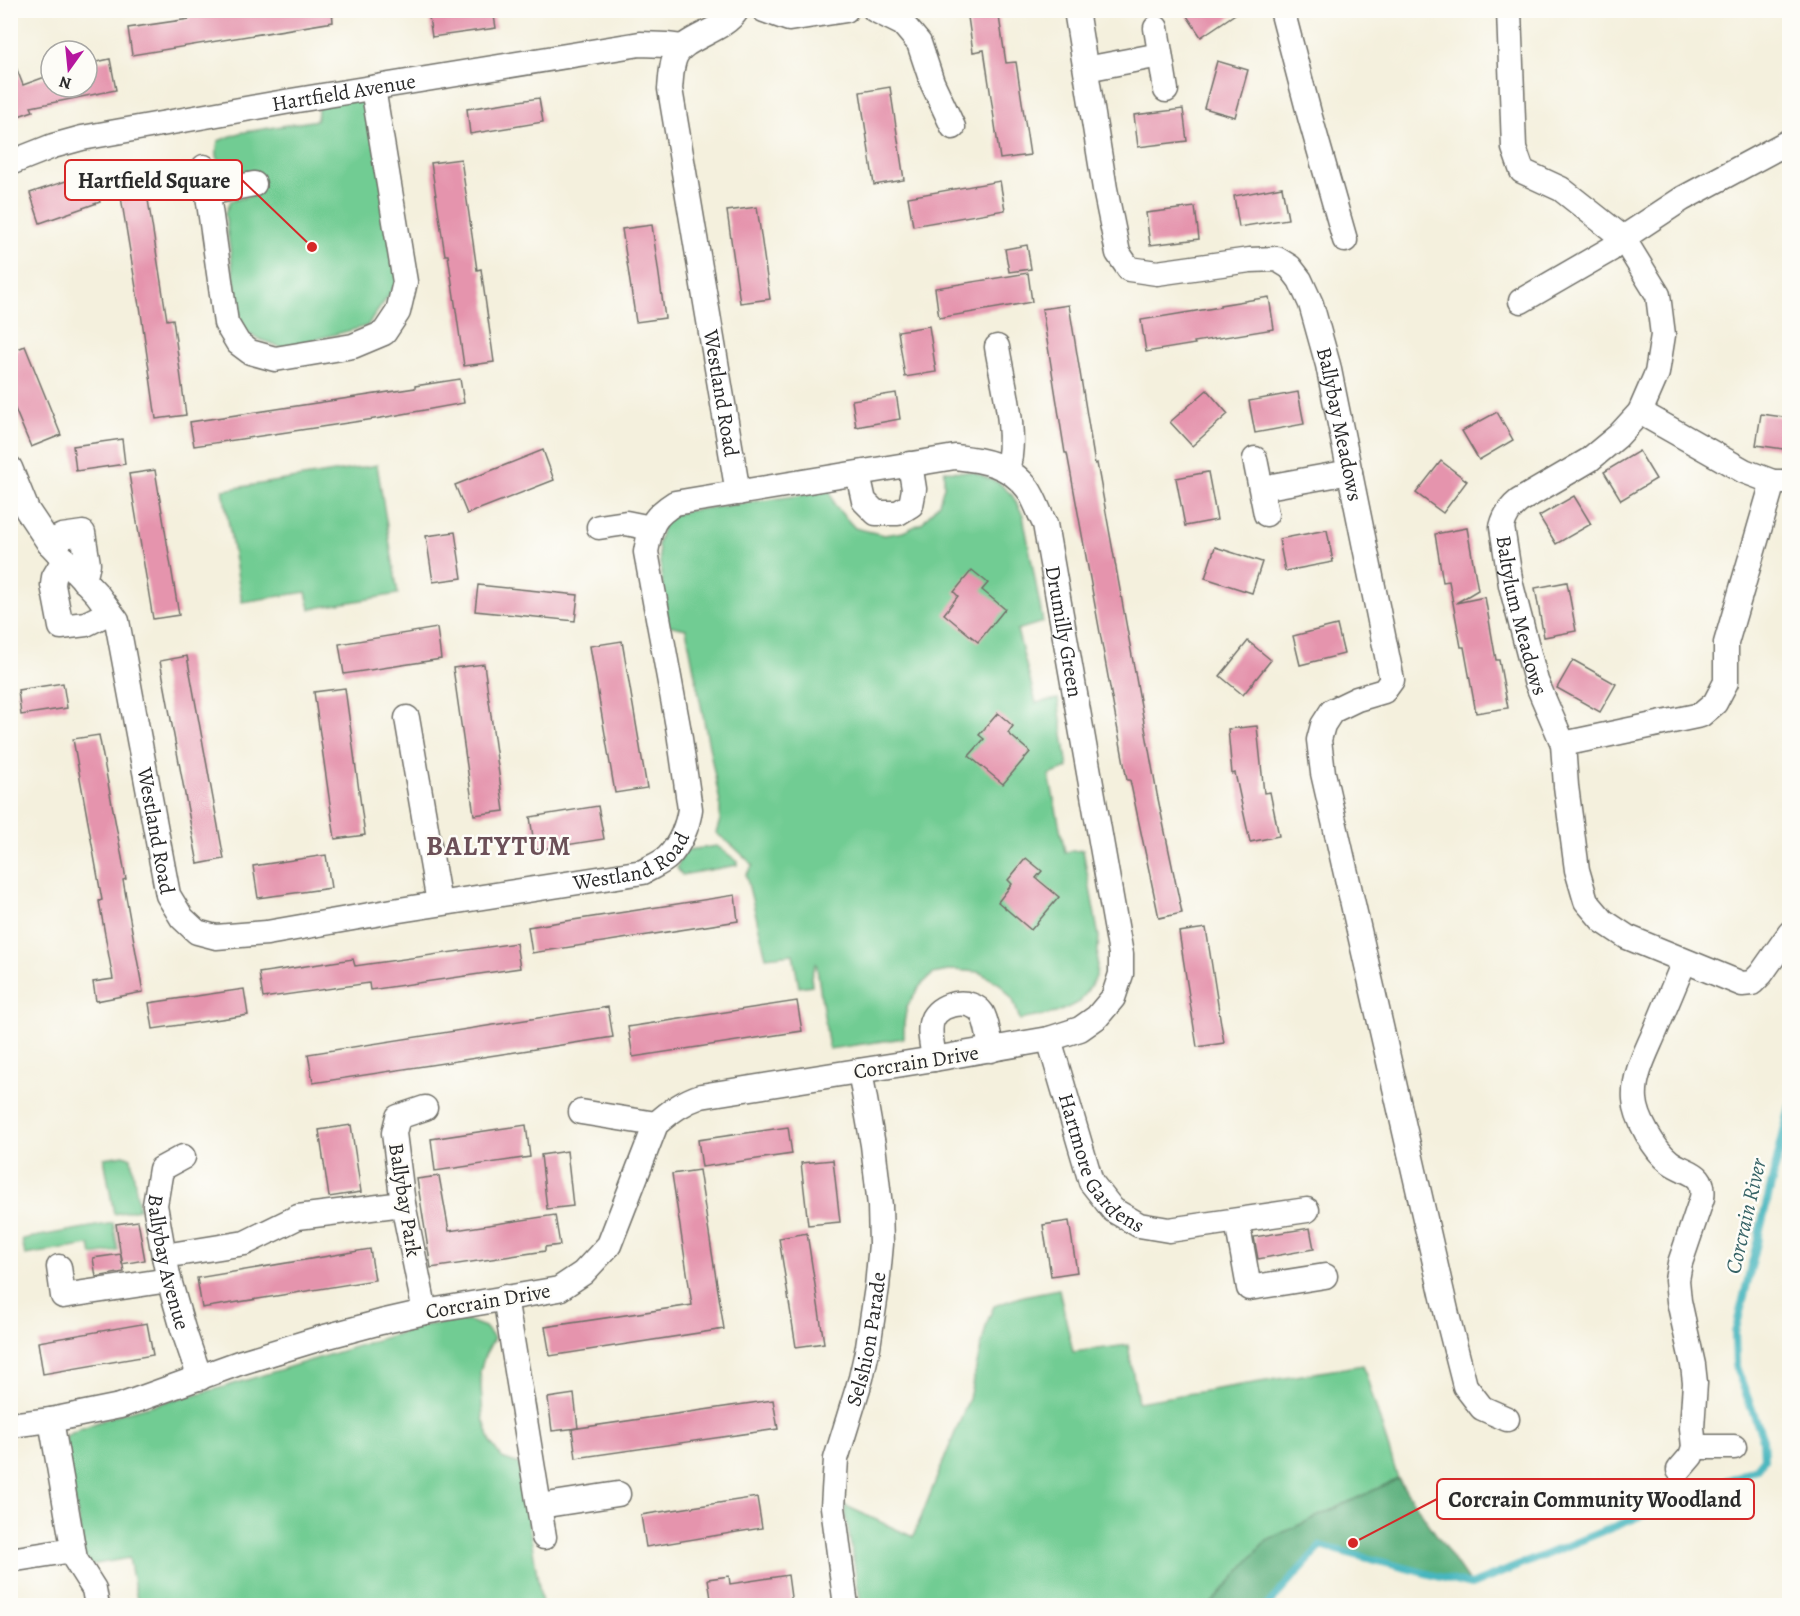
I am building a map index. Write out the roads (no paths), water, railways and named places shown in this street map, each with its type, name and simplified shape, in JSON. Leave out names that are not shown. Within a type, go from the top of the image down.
[{"type":"street","points":[[682,47],[719,28],[737,10]]},
{"type":"street","points":[[764,10],[789,19],[846,10]]},
{"type":"street","points":[[875,10],[903,24],[919,43],[932,82],[953,127]]},
{"type":"street","name":"Ballybay Meadows","points":[[1077,10],[1118,253],[1129,269],[1157,273],[1250,260],[1277,259],[1290,267],[1300,280],[1311,304],[1325,355],[1392,680],[1384,691],[1357,699],[1332,711],[1323,725],[1319,740],[1323,773],[1465,1386],[1482,1408],[1507,1419]]},
{"type":"street","points":[[1282,10],[1345,240]]},
{"type":"street","name":"Baltylum Meadows","points":[[1509,10],[1514,148],[1522,171],[1561,189],[1623,238],[1658,295],[1663,335],[1657,374],[1640,412],[1618,436],[1589,460],[1510,508],[1502,527],[1511,585],[1536,681],[1563,744],[1577,870],[1586,901],[1603,921],[1626,938],[1742,984],[1752,982],[1761,974],[1790,933]]},
{"type":"street","points":[[1156,28],[1166,90]]},
{"type":"street","name":"Hartfield Avenue","points":[[10,163],[53,146],[82,138],[640,44],[682,47]]},
{"type":"street","name":"Westland Road","points":[[682,47],[674,58],[670,89],[738,493]]},
{"type":"street","points":[[1086,69],[1160,55]]},
{"type":"street","points":[[204,166],[226,323],[238,343],[250,352],[274,359],[353,346],[384,333],[398,312],[405,282],[373,88]]},
{"type":"street","points":[[1521,301],[1611,249],[1623,238],[1682,199],[1790,141]]},
{"type":"street","points":[[208,193],[254,184]]},
{"type":"street","points":[[998,347],[1012,438],[1011,457],[1007,470]]},
{"type":"street","points":[[1563,744],[1701,715],[1715,703],[1726,682],[1726,643],[1781,482],[1744,471],[1640,412]]},
{"type":"street","name":"Drumilly Green","points":[[738,493],[955,457],[983,460],[1007,470],[1028,489],[1045,524],[1121,954],[1121,974],[1113,998],[1097,1017],[1080,1029],[1049,1039]]},
{"type":"street","points":[[1255,459],[1266,514]]},
{"type":"street","points":[[858,474],[864,501],[876,513],[898,513],[911,505],[914,489],[910,464]]},
{"type":"street","name":"Westland Road","points":[[10,468],[27,510],[56,551],[97,594],[117,621],[168,895],[182,918],[197,932],[216,936],[267,933],[439,903],[643,872],[667,858],[678,844],[689,820],[690,808],[646,552],[651,528]]},
{"type":"street","points":[[1262,488],[1350,472]]},
{"type":"street","points":[[599,526],[626,523],[651,528],[659,513],[675,503],[738,493]]},
{"type":"street","points":[[84,581],[87,564],[83,533],[62,536],[56,551],[52,585],[61,627],[86,624],[110,612]]},
{"type":"street","points":[[407,718],[439,903]]},
{"type":"street","points":[[1679,1470],[1691,1456],[1694,1447],[1692,1428],[1695,1383],[1677,1280],[1680,1263],[1702,1198],[1703,1187],[1700,1179],[1671,1163],[1660,1153],[1644,1128],[1635,1108],[1634,1096],[1636,1081],[1645,1056],[1684,962]]},
{"type":"street","points":[[934,1059],[932,1020],[939,1011],[952,1004],[967,1005],[981,1011],[987,1025],[991,1050]]},
{"type":"street","name":"Corcrain Drive","points":[[10,1425],[51,1420],[120,1406],[200,1377],[321,1338],[425,1312],[559,1288],[583,1274],[609,1245],[656,1124],[678,1106],[701,1096],[1049,1039]]},
{"type":"street","name":"Hartmore Gardens","points":[[1049,1039],[1091,1182],[1113,1210],[1139,1224],[1169,1230],[1306,1210]]},
{"type":"street","name":"Selshion Parade","points":[[846,1605],[832,1507],[836,1459],[868,1347],[877,1287],[880,1244],[880,1206],[860,1071]]},
{"type":"street","name":"Ballybay Park","points":[[425,1108],[398,1117],[394,1133],[403,1204],[425,1312]]},
{"type":"street","points":[[581,1112],[656,1124]]},
{"type":"street","name":"Ballybay Avenue","points":[[183,1157],[161,1169],[155,1205],[169,1280],[200,1377]]},
{"type":"street","points":[[164,1256],[246,1243],[298,1217],[403,1204]]},
{"type":"street","points":[[1237,1221],[1250,1288],[1325,1276]]},
{"type":"street","points":[[59,1267],[63,1296],[169,1280]]},
{"type":"street","points":[[505,1297],[544,1537]]},
{"type":"street","points":[[51,1420],[75,1559],[94,1588],[97,1605]]},
{"type":"street","points":[[1694,1447],[1734,1447]]},
{"type":"street","points":[[540,1506],[618,1494]]},
{"type":"street","points":[[10,1560],[73,1550]]},
{"type":"waterway","name":"Corcrain River","points":[[1267,1606],[1321,1546],[1471,1585],[1756,1469],[1764,1459],[1763,1439],[1736,1367],[1735,1333],[1790,1107]]},
{"type":"place","name":"Hartfield Square","points":[[312,247]]},
{"type":"place","name":"Corcrain Community Woodland","points":[[1353,1543]]},
{"type":"district","name":"BALTYTUM","points":[[499,846]]}]
